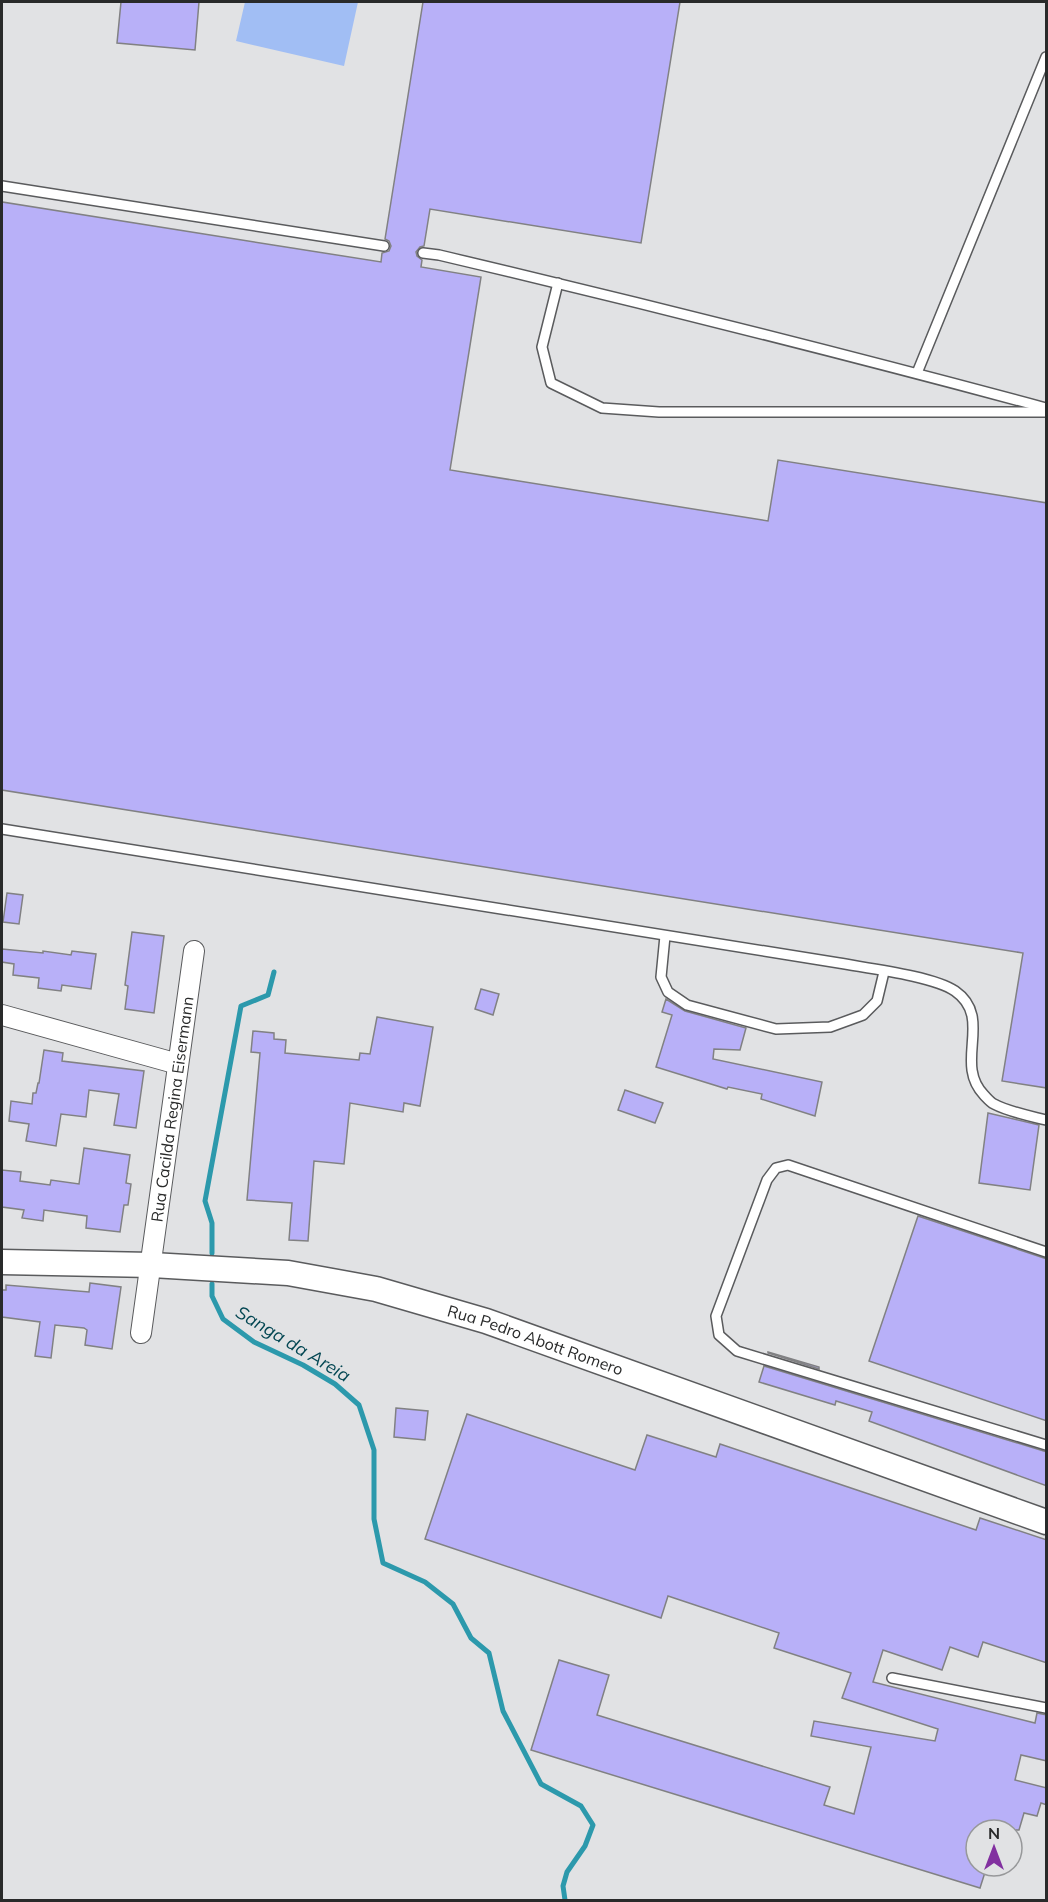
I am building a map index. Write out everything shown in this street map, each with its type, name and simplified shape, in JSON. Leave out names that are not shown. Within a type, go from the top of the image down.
[{"type":"street","name":"Rua Cacilda Regina Eisermann","points":[[141,1334],[194,951]]},
{"type":"street","points":[[2,1015],[178,1064]]},
{"type":"street","name":"Rua Pedro Abott Romero","points":[[2,1262],[152,1265],[288,1274],[376,1289],[486,1321],[1047,1522]]},
{"type":"lane","points":[[917,373],[1047,57]]},
{"type":"lane","points":[[2,186],[384,246]]},
{"type":"lane","points":[[423,253],[917,373],[1047,410]]},
{"type":"lane","points":[[558,284],[542,347],[551,383],[602,408],[659,412],[1047,410]]},
{"type":"lane","points":[[2,829],[929,981],[954,990],[971,1007],[974,1028],[970,1065],[976,1087],[992,1104],[1047,1120]]},
{"type":"lane","points":[[665,936],[661,976],[668,992],[687,1005],[776,1029],[830,1027],[863,1015],[877,1001],[884,972]]},
{"type":"lane","points":[[1047,1252],[788,1165],[776,1168],[767,1180],[716,1316],[719,1335],[737,1351],[1047,1445]]},
{"type":"lane","points":[[892,1678],[1047,1708]]},
{"type":"shaded area","points":[[245,2],[358,2],[344,66],[236,41]]},
{"type":"building","points":[[121,2],[199,2],[195,50],[117,43]]},
{"type":"building","points":[[423,2],[680,2],[641,243],[430,209],[424,246],[416,252],[422,260],[421,267],[481,277],[450,470],[768,521],[778,460],[1047,503],[1047,1088],[1002,1081],[1023,953],[2,790],[2,202],[381,262],[382,253],[389,251],[391,246],[385,239]]},
{"type":"building","points":[[7,893],[23,895],[19,924],[3,922]]},
{"type":"building","points":[[132,932],[164,936],[154,1013],[125,1009],[128,986],[125,985]]},
{"type":"building","points":[[2,949],[71,955],[72,951],[96,954],[91,989],[62,985],[61,991],[38,988],[39,978],[13,975],[14,964],[2,962]]},
{"type":"building","points":[[481,989],[499,994],[493,1015],[475,1009]]},
{"type":"building","points":[[666,999],[685,1011],[746,1028],[740,1050],[714,1049],[713,1059],[822,1082],[815,1116],[761,1099],[762,1094],[728,1087],[727,1089],[656,1067],[672,1015],[662,1012]]},
{"type":"building","points":[[377,1017],[433,1027],[420,1106],[404,1103],[403,1112],[350,1103],[344,1164],[314,1161],[308,1241],[289,1240],[292,1203],[247,1200],[260,1053],[251,1052],[253,1031],[274,1033],[274,1039],[286,1040],[285,1053],[359,1060],[360,1053],[370,1054]]},
{"type":"building","points":[[44,1050],[63,1053],[62,1061],[144,1071],[136,1128],[114,1125],[119,1094],[89,1090],[86,1117],[61,1114],[56,1146],[26,1141],[29,1124],[9,1121],[11,1101],[32,1104],[33,1093],[36,1093],[39,1083]]},
{"type":"building","points":[[625,1090],[663,1103],[655,1123],[618,1110]]},
{"type":"building","points":[[988,1113],[1039,1125],[1030,1190],[979,1183]]},
{"type":"building","points":[[84,1148],[130,1155],[126,1183],[131,1184],[128,1205],[124,1205],[120,1232],[86,1228],[87,1216],[44,1210],[43,1221],[22,1218],[24,1210],[2,1207],[2,1170],[21,1172],[20,1181],[50,1185],[51,1180],[79,1184]]},
{"type":"building","points":[[918,1216],[1047,1259],[1047,1421],[869,1361]]},
{"type":"building","points":[[90,1283],[121,1287],[112,1349],[85,1345],[87,1330],[84,1328],[55,1325],[51,1358],[35,1356],[40,1322],[2,1317],[2,1290],[6,1290],[6,1285],[89,1292]]},
{"type":"building","points":[[768,1353],[819,1367],[819,1369]]},
{"type":"building","points":[[764,1366],[1047,1452],[1047,1486],[869,1421],[872,1412],[836,1401],[835,1405],[759,1382]]},
{"type":"building","points":[[396,1408],[428,1411],[425,1440],[394,1437]]},
{"type":"building","points":[[467,1414],[635,1470],[647,1435],[716,1457],[720,1444],[976,1530],[980,1518],[1047,1540],[1047,1663],[983,1642],[978,1657],[950,1647],[942,1670],[883,1650],[873,1682],[1035,1723],[1037,1713],[1047,1715],[1047,1761],[1021,1755],[1015,1780],[1047,1788],[1047,1805],[1041,1803],[1037,1816],[1024,1813],[1023,1818],[964,1818],[964,1878],[983,1878],[980,1888],[531,1750],[559,1660],[609,1675],[597,1715],[830,1787],[824,1805],[854,1814],[871,1747],[811,1736],[814,1721],[935,1741],[938,1729],[842,1698],[851,1673],[774,1648],[779,1633],[668,1596],[661,1618],[425,1539]]},
{"type":"waterway","name":"Sanga da Areia","points":[[212,1253],[212,1223],[205,1201],[241,1006],[268,995],[274,972]]},
{"type":"waterway","name":"Sanga da Areia","points":[[212,1284],[212,1296],[223,1319],[254,1342],[303,1365],[335,1384],[359,1405],[374,1450],[374,1519],[383,1563],[425,1582],[453,1604],[471,1638],[489,1653],[503,1711],[541,1784],[581,1806],[593,1825],[585,1846],[567,1872],[563,1886],[565,1900]]}]
